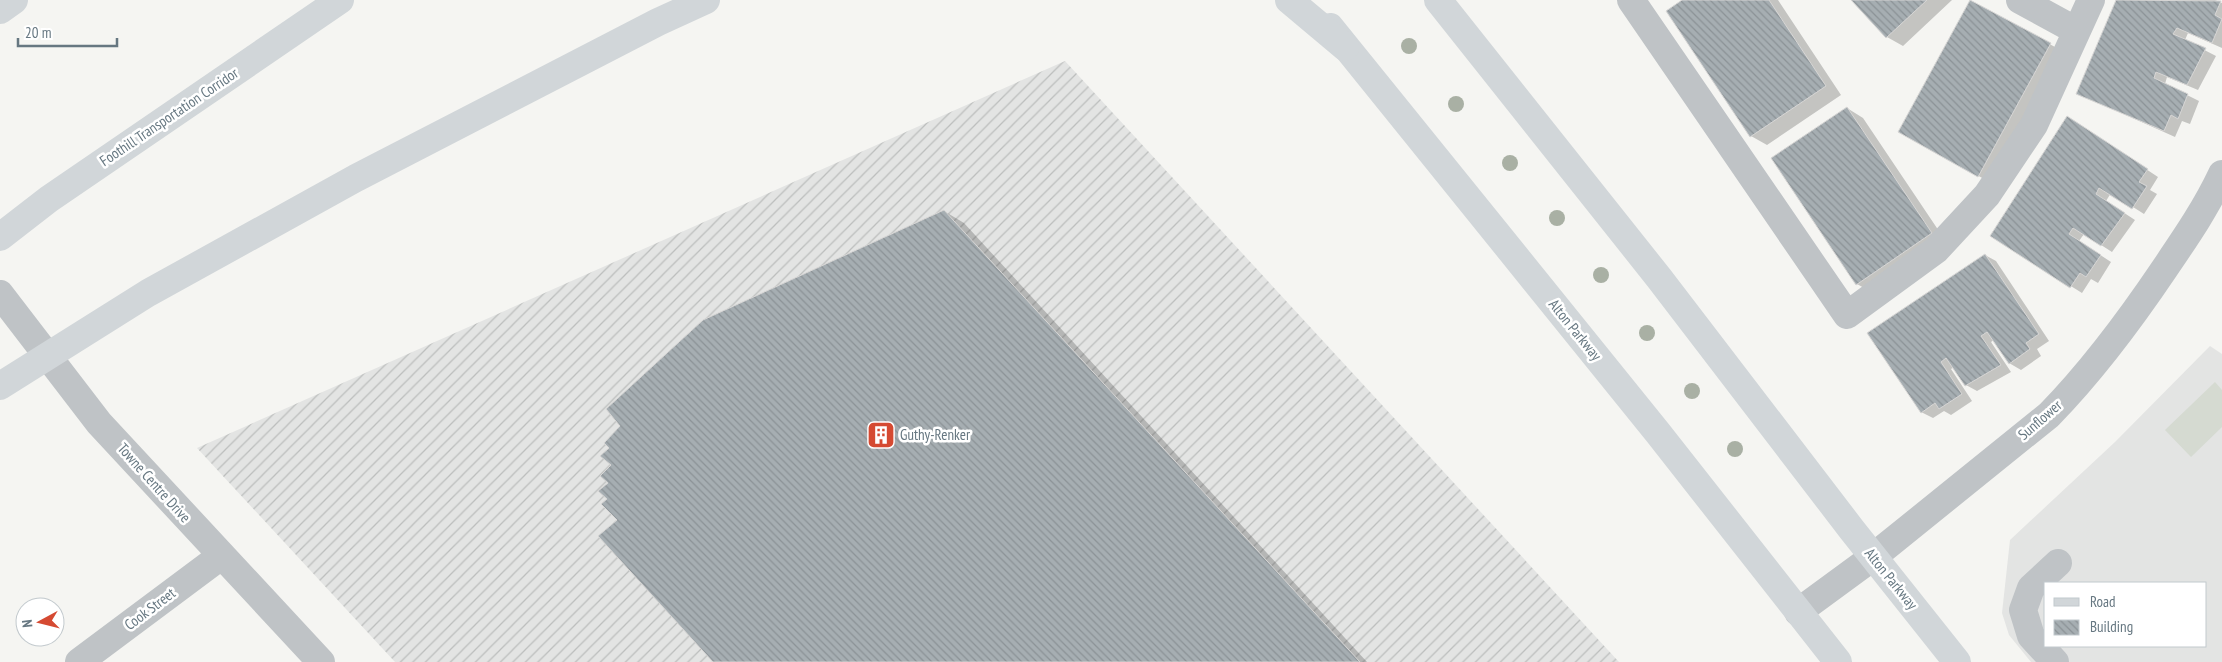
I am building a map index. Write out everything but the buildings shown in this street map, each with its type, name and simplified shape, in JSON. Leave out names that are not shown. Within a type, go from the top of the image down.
[{"type":"main road","points":[[0,10],[14,0]]},
{"type":"main road","name":"Foothill Transportation Corridor","points":[[0,237],[49,199],[340,0]]},
{"type":"main road","points":[[658,22],[687,0]]},
{"type":"main road","points":[[0,386],[148,293],[356,178],[658,22],[706,0]]},
{"type":"main road","points":[[1289,0],[1345,47]]},
{"type":"main road","name":"Alton Parkway","points":[[1309,0],[1658,433],[1838,662]]},
{"type":"main road","name":"Alton Parkway","points":[[1438,0],[1659,278],[1873,557],[1957,662]]},
{"type":"street","points":[[2020,0],[2075,30]]},
{"type":"street","points":[[1638,2],[1847,315],[1936,250],[1987,195],[2034,125],[2075,30],[2091,0]]},
{"type":"street","name":"Sunflower","points":[[1798,612],[1873,557],[2049,415],[2075,389],[2133,317],[2205,209],[2222,174]]},
{"type":"street","name":"Towne Centre Drive","points":[[0,294],[99,423],[220,556],[321,662]]},
{"type":"street","name":"Cook Street","points":[[79,662],[220,556]]},
{"type":"street","points":[[2055,662],[2031,636],[2023,610],[2031,588],[2058,563]]},
{"type":"shaded area","points":[[1065,61],[1619,662],[395,662],[197,448]]},
{"type":"shaded area","points":[[2210,346],[2222,354],[2222,662],[2031,662],[2009,635],[2002,613],[2010,540],[2115,442]]},
{"type":"shaded area","points":[[2215,382],[2222,390],[2222,427],[2191,457],[2165,430]]},
{"type":"place","name":"Guthy-Renker","points":[[881,435]]}]
